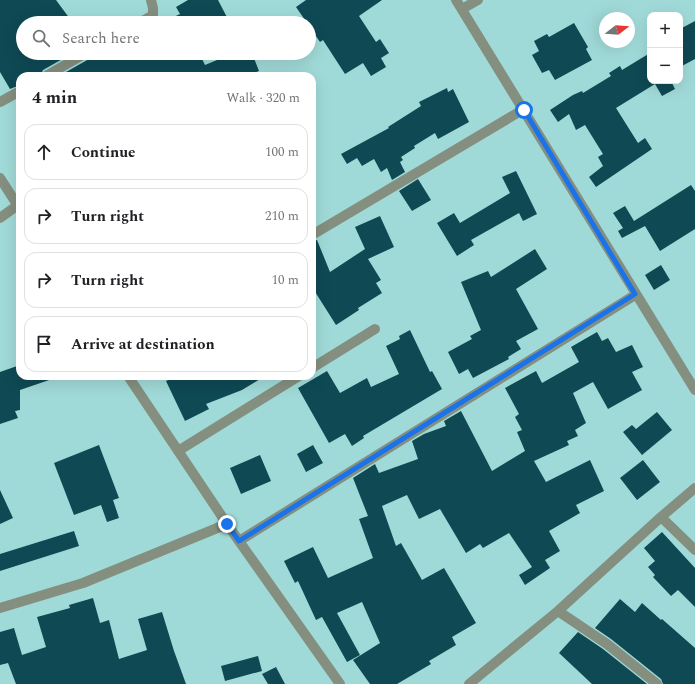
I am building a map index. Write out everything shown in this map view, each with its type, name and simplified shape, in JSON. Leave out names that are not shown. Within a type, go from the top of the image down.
[{"type":"street","points":[[151,0],[153,8],[153,15],[151,16]]},
{"type":"street","points":[[456,0],[695,390]]},
{"type":"street","points":[[462,9],[478,0]]},
{"type":"street","points":[[53,72],[74,60]]},
{"type":"street","points":[[0,102],[16,93]]},
{"type":"street","points":[[316,233],[524,110]]},
{"type":"street","points":[[0,178],[16,202]]},
{"type":"street","points":[[0,218],[16,209]]},
{"type":"street","points":[[239,541],[635,294]]},
{"type":"street","points":[[316,366],[375,329]]},
{"type":"street","points":[[131,380],[227,524],[340,684]]},
{"type":"street","points":[[178,450],[292,380]]},
{"type":"street","points":[[469,684],[558,612],[661,517],[695,488]]},
{"type":"street","points":[[661,517],[695,550]]},
{"type":"street","points":[[0,608],[83,583],[227,524]]},
{"type":"street","points":[[558,612],[607,644],[657,684]]},
{"type":"building","points":[[0,0],[56,0],[68,16],[16,16],[16,60],[61,60],[42,72],[16,72],[16,87],[10,89],[0,72]]},
{"type":"building","points":[[188,0],[218,0],[226,16],[176,16],[180,14],[176,7]]},
{"type":"building","points":[[306,0],[382,0],[359,16],[376,42],[380,39],[389,53],[381,58],[386,67],[371,76],[363,63],[345,74],[323,40],[320,42],[316,36],[316,16],[302,16],[296,7]]},
{"type":"building","points":[[695,21],[695,59],[683,65],[683,48],[683,27]]},
{"type":"building","points":[[574,23],[588,47],[586,49],[592,60],[555,80],[549,70],[542,73],[532,55],[539,51],[534,41],[547,34],[549,37]]},
{"type":"building","points":[[647,55],[647,84],[655,84],[616,108],[638,143],[645,138],[652,149],[596,187],[589,177],[603,166],[598,157],[603,154],[585,125],[576,130],[569,114],[558,122],[550,110],[573,95],[582,91],[583,93],[611,76],[609,73],[620,66],[622,70]]},
{"type":"building","points":[[87,60],[202,60],[205,65],[217,60],[255,60],[259,71],[257,72],[66,72]]},
{"type":"building","points":[[655,84],[672,84],[675,89],[662,96]]},
{"type":"building","points":[[447,88],[448,92],[453,89],[469,122],[438,139],[435,133],[414,146],[415,148],[401,157],[403,160],[400,162],[405,172],[392,180],[387,168],[381,172],[374,159],[362,166],[357,158],[347,164],[341,154],[389,128],[388,127],[421,106],[419,102]]},
{"type":"building","points":[[516,171],[537,214],[523,221],[519,213],[471,240],[474,245],[457,256],[437,223],[454,213],[460,223],[510,193],[502,177]]},
{"type":"building","points":[[418,179],[431,200],[412,211],[399,191]]},
{"type":"building","points":[[691,185],[695,191],[695,229],[660,251],[645,226],[622,238],[618,231],[623,228],[613,213],[625,206],[634,221]]},
{"type":"building","points":[[380,216],[394,247],[368,259],[381,280],[376,283],[382,293],[358,308],[359,310],[336,325],[316,293],[316,240],[330,272],[365,249],[355,227]]},
{"type":"building","points":[[535,249],[547,269],[516,289],[538,329],[516,341],[521,349],[508,357],[509,359],[473,378],[468,369],[459,374],[448,352],[472,339],[470,336],[481,330],[461,282],[488,271],[491,277]]},
{"type":"building","points":[[661,265],[670,280],[654,290],[645,275]]},
{"type":"building","points":[[410,330],[430,372],[432,371],[442,389],[363,436],[364,438],[352,446],[345,434],[329,443],[298,388],[312,380],[316,380],[316,377],[327,371],[340,393],[367,378],[371,387],[399,374],[386,346],[400,339],[399,336]]},
{"type":"building","points":[[597,332],[602,341],[608,338],[616,352],[632,345],[643,367],[632,372],[642,390],[608,409],[593,382],[573,393],[586,423],[575,430],[578,436],[567,441],[569,445],[534,461],[546,482],[590,460],[604,491],[576,505],[580,513],[549,531],[560,551],[545,560],[550,568],[525,585],[519,575],[532,567],[509,533],[483,548],[480,544],[466,553],[440,509],[419,519],[407,495],[382,506],[396,546],[401,543],[422,580],[444,568],[476,623],[452,637],[456,645],[429,661],[431,664],[397,684],[370,684],[353,660],[380,643],[362,602],[337,613],[360,655],[347,662],[322,617],[316,620],[298,581],[295,583],[284,561],[313,547],[328,578],[373,558],[359,519],[368,516],[353,478],[375,464],[379,473],[418,459],[412,441],[424,434],[446,426],[444,421],[461,411],[492,471],[525,451],[517,432],[522,430],[515,417],[519,414],[505,388],[536,371],[542,383],[579,362],[571,347]]},
{"type":"building","points":[[16,366],[16,380],[49,380],[20,390],[20,410],[15,411],[18,418],[0,424],[0,372]]},
{"type":"building","points":[[258,380],[242,390],[206,404],[209,409],[185,421],[166,381]]},
{"type":"building","points":[[657,412],[672,430],[642,455],[623,432],[632,425],[636,429]]},
{"type":"building","points":[[99,445],[119,498],[113,500],[119,518],[107,522],[101,505],[74,515],[54,463]]},
{"type":"building","points":[[313,445],[323,463],[306,472],[297,454]]},
{"type":"building","points":[[260,455],[271,481],[241,494],[230,468]]},
{"type":"building","points":[[643,460],[660,482],[637,500],[620,478]]},
{"type":"building","points":[[0,490],[13,518],[0,524]]},
{"type":"building","points":[[74,531],[79,546],[0,571],[0,554]]},
{"type":"building","points":[[662,532],[695,568],[695,607],[678,590],[671,596],[653,577],[655,575],[648,567],[655,561],[644,548]]},
{"type":"building","points":[[93,598],[100,623],[109,620],[119,659],[147,650],[138,619],[162,612],[186,684],[16,684],[8,663],[0,665],[0,632],[14,628],[22,655],[46,647],[37,617],[70,608],[69,605]]},
{"type":"building","points":[[620,599],[635,612],[642,603],[695,648],[695,684],[663,684],[661,679],[595,628]]},
{"type":"building","points":[[578,632],[603,649],[647,684],[592,684],[559,653]]},
{"type":"building","points":[[258,656],[262,671],[225,681],[221,666]]},
{"type":"building","points":[[276,667],[285,684],[268,684],[262,674]]},
{"type":"route","points":[[227,524],[239,541],[635,294],[524,110]]}]
